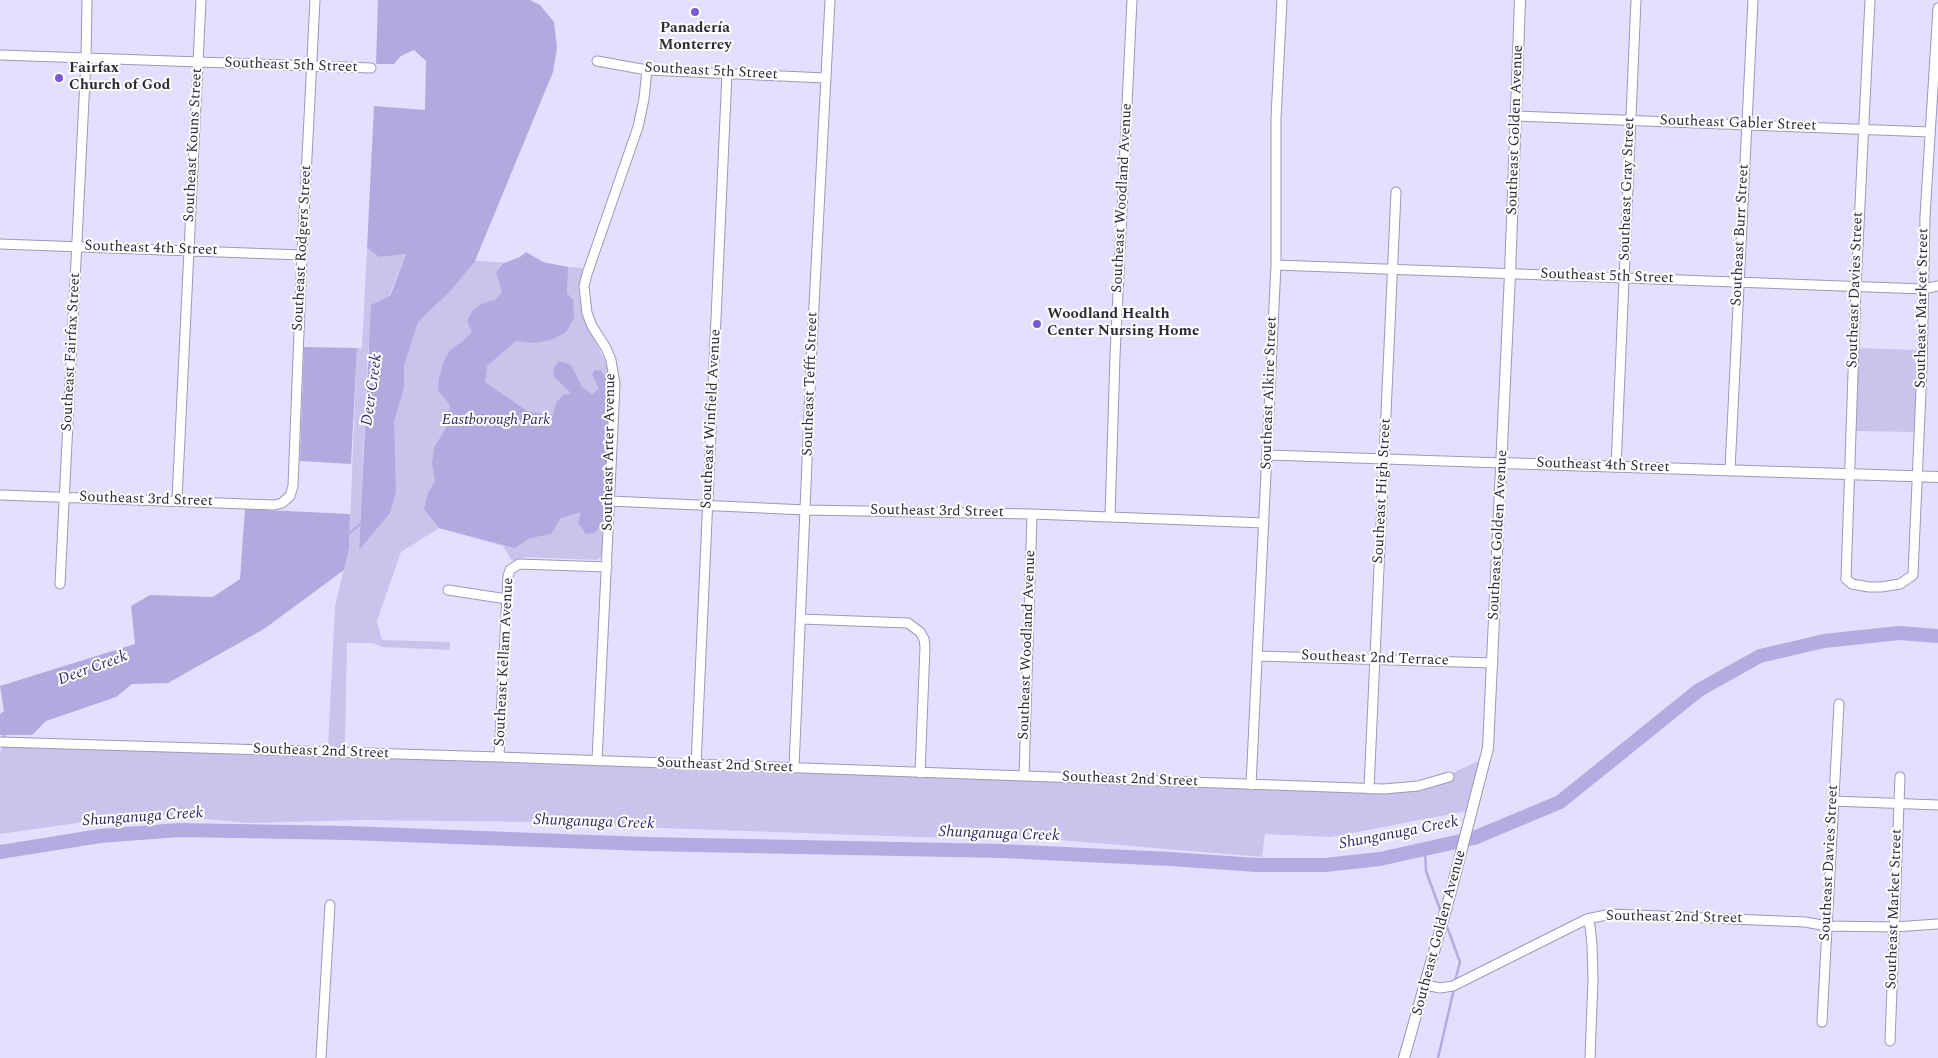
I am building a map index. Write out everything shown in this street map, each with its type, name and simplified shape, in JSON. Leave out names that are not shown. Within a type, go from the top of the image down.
[{"type":"street","name":"Southeast Fairfax Street","points":[[60,584],[86,59],[87,0]]},
{"type":"street","name":"Southeast Kouns Street","points":[[178,500],[201,0]]},
{"type":"street","name":"Southeast Rodgers Street","points":[[290,496],[293,486],[315,0]]},
{"type":"street","name":"Southeast Tefft Street","points":[[794,768],[812,344],[830,0]]},
{"type":"street","name":"Southeast Woodland Avenue","points":[[1110,516],[1115,362],[1132,0]]},
{"type":"street","name":"Southeast Alkire Street","points":[[1251,785],[1276,265],[1276,118],[1282,0]]},
{"type":"street","name":"Southeast Golden Avenue","points":[[1404,1058],[1426,985],[1488,748],[1502,463],[1520,0]]},
{"type":"street","name":"Southeast Gray Street","points":[[1616,467],[1636,0]]},
{"type":"street","name":"Southeast Burr Street","points":[[1730,470],[1746,125],[1754,0]]},
{"type":"street","name":"Southeast Davies Street","points":[[1870,0],[1856,286],[1846,580],[1857,585],[1881,587],[1900,584],[1912,577]]},
{"type":"street","name":"Southeast Market Street","points":[[1912,577],[1925,216],[1938,8]]},
{"type":"street","name":"Southeast 5th Street","points":[[0,55],[371,68]]},
{"type":"street","name":"Southeast 5th Street","points":[[596,61],[648,70],[826,78]]},
{"type":"street","name":"Southeast Arter Avenue","points":[[597,761],[615,384],[614,372],[606,348],[592,326],[587,313],[584,286],[638,127],[648,70]]},
{"type":"street","name":"Southeast Winfield Avenue","points":[[696,765],[727,73]]},
{"type":"street","name":"Southeast Gabler Street","points":[[1516,116],[1930,132]]},
{"type":"street","name":"Southeast High Street","points":[[1369,789],[1394,270],[1396,192]]},
{"type":"street","name":"Southeast 4th Street","points":[[0,244],[302,255]]},
{"type":"street","name":"Southeast 5th Street","points":[[1276,265],[1856,286],[1923,288],[1938,286]]},
{"type":"street","name":"Southeast 4th Street","points":[[1268,454],[1938,477]]},
{"type":"street","name":"Southeast 3rd Street","points":[[0,495],[274,505],[282,503],[290,496]]},
{"type":"street","name":"Southeast 3rd Street","points":[[610,501],[806,510],[1110,516],[1264,522]]},
{"type":"street","name":"Southeast Woodland Avenue","points":[[1024,776],[1032,514]]},
{"type":"street","name":"Southeast Kellam Avenue","points":[[499,757],[508,576],[512,567],[519,564],[607,567]]},
{"type":"street","points":[[448,590],[507,599]]},
{"type":"street","points":[[801,620],[908,623],[920,632],[924,639],[925,647],[920,773]]},
{"type":"street","name":"Southeast 2nd Terrace","points":[[1258,656],[1493,663]]},
{"type":"street","name":"Southeast Davies Street","points":[[1822,1022],[1839,704]]},
{"type":"street","name":"Southeast 2nd Street","points":[[0,742],[499,757],[1369,789],[1400,789],[1449,777]]},
{"type":"street","name":"Southeast Market Street","points":[[1890,1042],[1900,776]]},
{"type":"street","points":[[1833,801],[1938,805]]},
{"type":"street","points":[[321,1058],[330,905]]},
{"type":"street","name":"Southeast 2nd Street","points":[[1426,985],[1440,988],[1454,986],[1587,919],[1611,914],[1805,922],[1827,926],[1894,927],[1938,924]]},
{"type":"street","points":[[1587,919],[1590,926],[1592,952],[1590,1058]]},
{"type":"green space","points":[[378,0],[530,0],[540,5],[554,22],[557,48],[553,72],[475,261],[451,290],[418,322],[404,365],[404,388],[394,421],[396,492],[390,513],[359,550],[371,305],[390,296],[406,254],[379,257],[367,248],[374,106],[425,110],[426,61],[414,50],[401,56],[394,64],[376,64]]},
{"type":"green space","name":"Eastborough Park","points":[[367,248],[379,257],[406,253],[368,349],[359,548],[391,362],[435,258],[584,268],[579,294],[583,317],[609,369],[602,551],[601,558],[597,560],[526,557],[512,561],[503,546],[439,528],[401,552],[377,621],[382,640],[450,642],[450,650],[383,647],[372,643],[347,643],[345,747],[328,746],[335,606],[349,548],[357,348],[362,348]]},
{"type":"green space","points":[[526,252],[543,262],[568,267],[567,293],[573,300],[574,318],[566,332],[551,340],[532,343],[516,341],[487,366],[485,382],[527,411],[553,416],[556,403],[563,395],[571,393],[553,376],[554,367],[559,361],[571,365],[582,387],[592,394],[599,389],[592,374],[595,370],[601,371],[610,383],[604,521],[595,533],[586,534],[578,523],[581,512],[561,518],[551,534],[530,538],[515,548],[439,528],[424,509],[428,493],[435,482],[432,464],[434,448],[447,426],[450,405],[438,390],[444,361],[450,350],[472,332],[467,321],[473,310],[481,304],[496,299],[502,292],[496,272],[504,263],[520,257]]},
{"type":"green space","points":[[304,347],[357,348],[351,464],[300,461]]},
{"type":"green space","points":[[1857,348],[1917,350],[1915,432],[1855,431]]},
{"type":"green space","points":[[245,509],[350,514],[349,548],[344,570],[264,629],[168,683],[132,684],[116,697],[46,721],[32,735],[0,735],[0,714],[4,711],[0,686],[135,644],[131,606],[150,595],[213,597],[240,579]]},
{"type":"green space","points":[[3,747],[416,759],[1366,793],[1395,793],[1441,784],[1453,779],[1451,774],[1480,760],[1467,811],[1331,837],[1265,834],[1262,857],[1048,839],[946,838],[604,826],[571,816],[545,822],[363,820],[249,823],[163,815],[77,823],[0,834],[0,752]]},
{"type":"waterway","name":"Deer Creek","points":[[2,740],[10,724],[59,692],[106,672],[211,645],[262,608],[324,552],[370,517],[387,358],[410,298],[435,246],[476,179],[500,114],[539,48],[539,26],[525,11],[490,7],[472,29],[439,42],[422,22],[422,0]]},
{"type":"waterway","name":"Shunganuga Creek","points":[[0,852],[100,836],[179,830],[348,833],[645,844],[1002,851],[1257,865],[1325,865],[1380,859],[1474,838],[1560,802],[1699,690],[1760,656],[1824,641],[1899,633],[1938,636]]},
{"type":"waterway","points":[[1425,849],[1426,871],[1441,912]]},
{"type":"waterway","points":[[1446,924],[1460,962],[1455,981]]},
{"type":"waterway","points":[[1438,1058],[1454,989]]},
{"type":"place","name":"Panadería Monterrey","points":[[695,12]]},
{"type":"place","name":"Fairfax Church of God","points":[[59,78]]},
{"type":"place","name":"Woodland Health Center Nursing Home","points":[[1037,324]]}]
